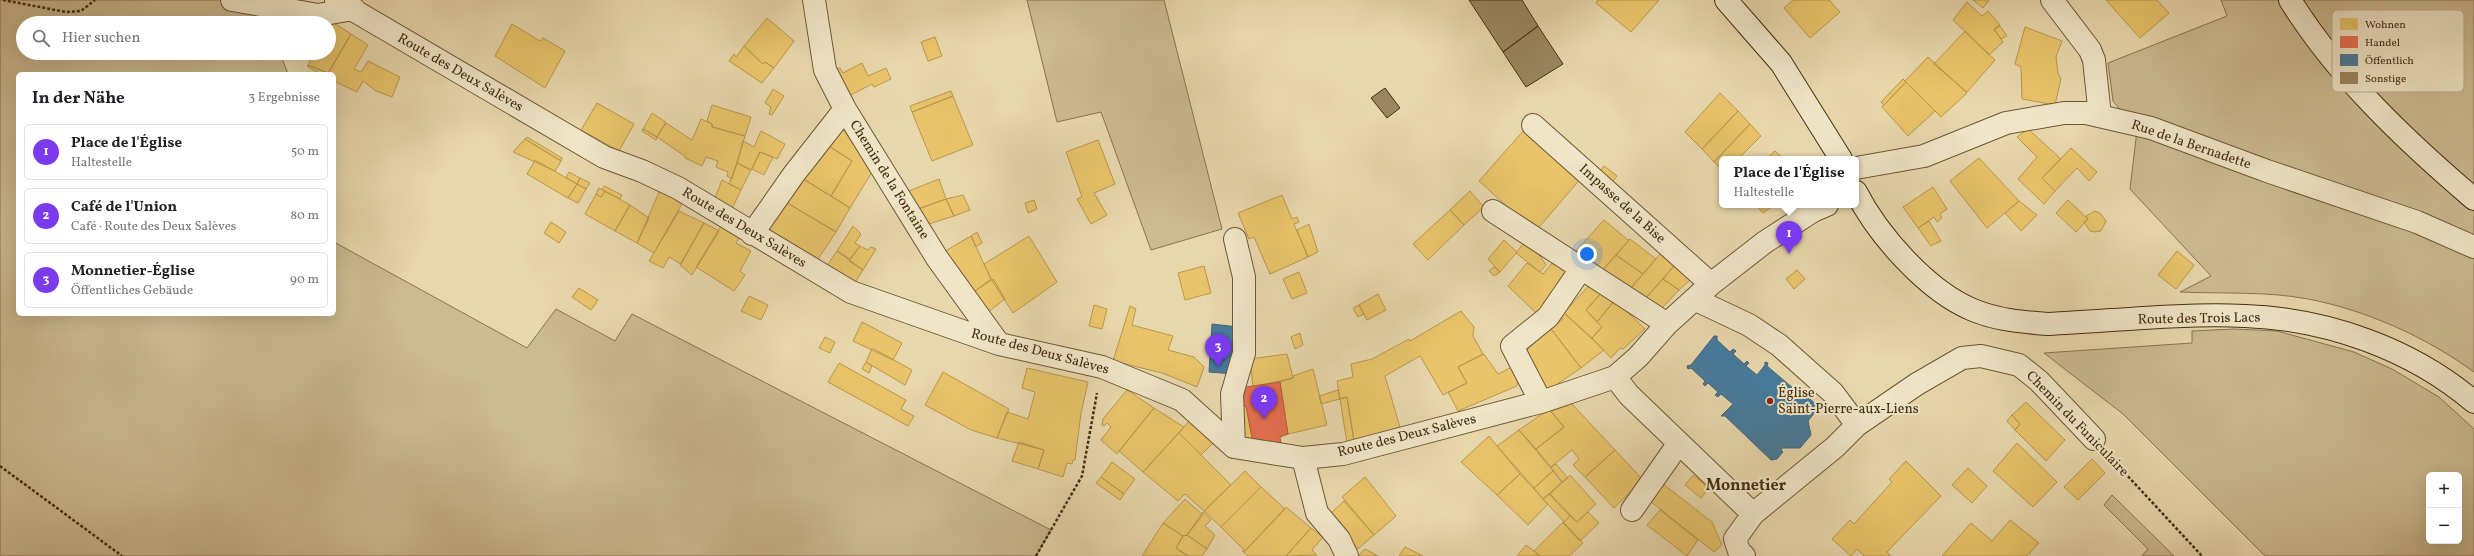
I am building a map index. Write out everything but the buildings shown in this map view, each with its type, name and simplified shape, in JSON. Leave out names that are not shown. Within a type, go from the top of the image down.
[{"type":"street","points":[[232,0],[318,15],[345,5]]},
{"type":"street","name":"Chemin de la Fontaine","points":[[814,0],[825,70],[845,109],[937,258],[999,344]]},
{"type":"street","points":[[1726,0],[1781,63],[1839,156]]},
{"type":"street","points":[[2052,0],[2090,50],[2094,60],[2100,116]]},
{"type":"street","points":[[2290,0],[2309,31],[2332,59]]},
{"type":"street","name":"Route des Deux Salèves","points":[[345,5],[392,34],[604,157],[642,171],[678,188],[752,234],[851,292],[999,344],[1102,367],[1182,400],[1234,447],[1303,458],[1343,454],[1540,402],[1615,377],[1638,357],[1667,324],[1711,284],[1765,242],[1820,208]]},
{"type":"street","points":[[2362,92],[2385,116],[2474,199]]},
{"type":"street","points":[[752,234],[794,174],[845,109]]},
{"type":"street","name":"Rue de la Bernadette","points":[[1859,167],[1924,156],[2006,123],[2064,113],[2100,116],[2151,128],[2267,171],[2417,222],[2474,247]]},
{"type":"street","name":"Impasse de la Bise","points":[[1533,125],[1711,284]]},
{"type":"street","name":"Route des Trois Lacs","points":[[1859,198],[1880,230],[1918,271],[1956,302],[1973,310],[2017,322],[2048,324],[2244,316],[2273,318],[2324,326],[2375,344],[2424,367],[2474,402]]},
{"type":"street","points":[[1493,211],[1667,324]]},
{"type":"street","points":[[1234,447],[1232,394],[1244,353],[1244,277],[1235,239]]},
{"type":"street","points":[[1540,402],[1512,346],[1548,317],[1581,269]]},
{"type":"street","points":[[1694,299],[1749,325],[1778,345],[1833,393],[1857,425]]},
{"type":"street","name":"Chemin du Funiculaire","points":[[1742,554],[1735,539],[1753,514],[1857,425],[1917,384],[1962,358],[1981,356],[2019,365],[2039,381],[2094,439]]},
{"type":"street","points":[[1615,377],[1629,395],[1753,514]]},
{"type":"street","points":[[1632,510],[1679,443]]},
{"type":"street","points":[[1303,458],[1317,513],[1339,539],[1347,556]]},
{"type":"path","points":[[4,0],[66,12],[81,11],[95,0]]},
{"type":"path","points":[[1036,556],[1082,476],[1102,367]]},
{"type":"path","name":"Chemin du Funiculaire","points":[[2094,439],[2202,556]]},
{"type":"path","points":[[1,465],[122,556]]},
{"type":"shaded area","points":[[0,0],[261,0],[267,16],[16,16],[16,60],[283,60],[287,72],[16,72],[16,316],[336,316],[336,243],[527,348],[556,309],[615,341],[632,314],[1051,530],[1036,556],[0,556]]},
{"type":"shaded area","points":[[1027,0],[1164,0],[1222,229],[1151,250],[1101,112],[1057,122]]},
{"type":"shaded area","points":[[2221,0],[2474,0],[2474,372],[2436,347],[2395,326],[2352,310],[2330,304],[2292,296],[2244,293],[2180,292],[2211,276],[2130,189],[2137,130],[2113,101],[2108,63],[2227,16]]},
{"type":"shaded area","points":[[2234,329],[2277,331],[2354,352],[2392,369],[2439,397],[2474,429],[2474,556],[2265,556],[2123,414],[2044,353],[2192,343],[2192,331]]},
{"type":"shaded area","points":[[2112,495],[2174,556],[2142,556],[2148,549],[2104,505]]},
{"type":"place","name":"Place de l'Église","points":[[1789,254]]},
{"type":"place","name":"Monnetier-Église","points":[[1218,367]]},
{"type":"place","name":"Église Saint-Pierre-aux-Liens","points":[[1770,401]]},
{"type":"place","name":"Café de l'Union","points":[[1264,419]]},
{"type":"district","name":"Monnetier","points":[[1746,486]]}]
